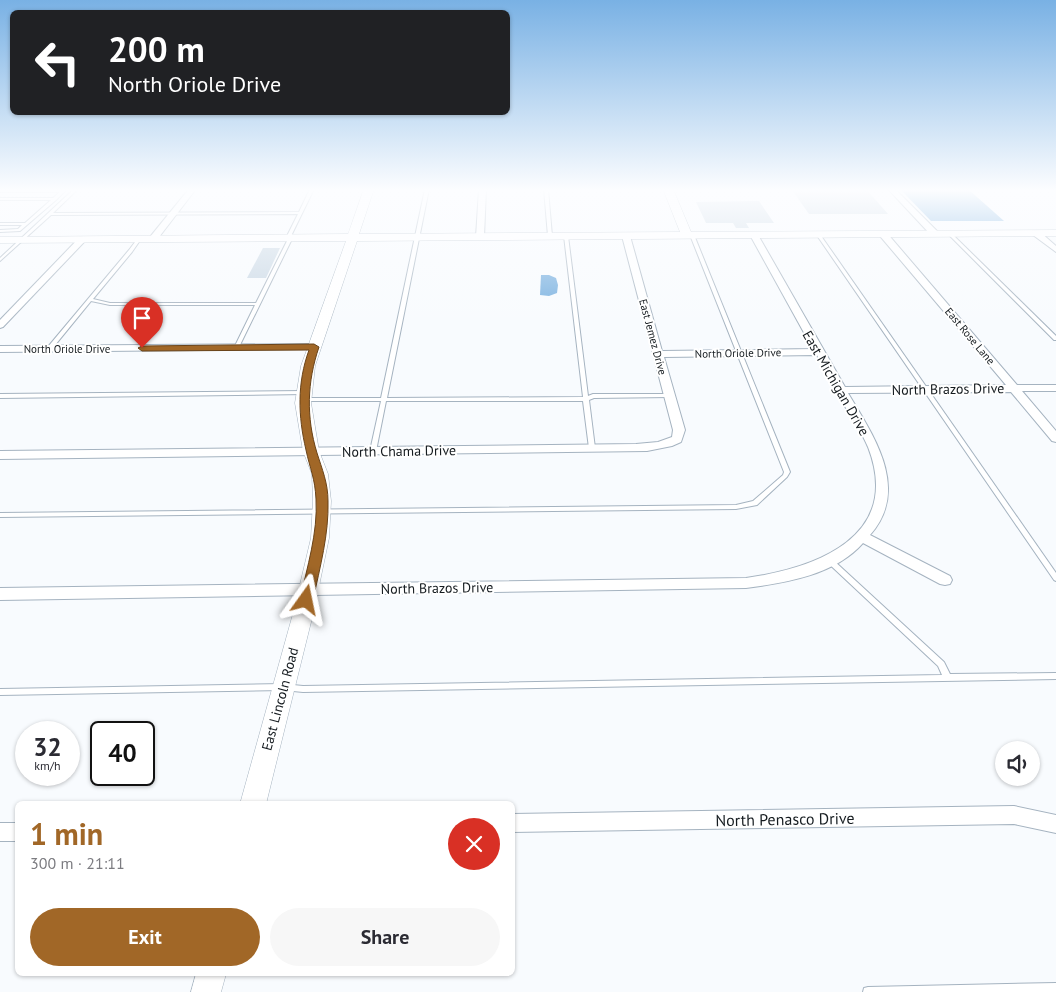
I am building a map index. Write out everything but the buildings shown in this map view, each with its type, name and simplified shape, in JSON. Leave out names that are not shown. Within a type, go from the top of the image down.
[{"type":"street","points":[[153,239],[156,235]]},
{"type":"street","points":[[0,240],[671,235]]},
{"type":"street","name":"East Michigan Drive","points":[[754,235],[872,446],[880,470],[882,484],[875,515],[862,537]]},
{"type":"street","name":"East Rose Lane","points":[[884,235],[1056,438]]},
{"type":"street","points":[[1039,235],[1056,250]]},
{"type":"street","name":"East Jemez Drive","points":[[626,236],[668,396],[679,430],[677,439]]},
{"type":"street","name":"East Lincoln Road","points":[[255,801],[309,590],[320,538],[322,511],[320,474],[311,451],[305,420],[304,396],[308,366],[353,238]]},
{"type":"street","points":[[0,325],[83,239]]},
{"type":"street","name":"North Oriole Drive","points":[[0,349],[314,347]]},
{"type":"street","name":"North Oriole Drive","points":[[658,354],[819,352]]},
{"type":"street","name":"North Brazos Drive","points":[[840,390],[1056,388]]},
{"type":"street","name":"North Chama Drive","points":[[0,455],[592,448],[657,446],[669,444],[677,439]]},
{"type":"street","points":[[862,537],[945,580]]},
{"type":"street","name":"North Brazos Drive","points":[[0,594],[746,583],[776,580],[822,566],[850,548],[862,537]]},
{"type":"street","name":"North Penasco Drive","points":[[515,823],[1014,815],[1056,824]]},
{"type":"street","points":[[0,832],[15,832]]},
{"type":"street","points":[[206,992],[210,976]]},
{"type":"lane","points":[[0,260],[28,235]]},
{"type":"lane","points":[[0,514],[736,507],[755,503],[785,476],[786,472],[690,235]]},
{"type":"lane","points":[[819,235],[1056,578]]},
{"type":"lane","points":[[951,235],[1056,339]]},
{"type":"lane","points":[[566,236],[592,448]]},
{"type":"lane","points":[[373,451],[417,237]]},
{"type":"lane","points":[[236,348],[290,238]]},
{"type":"lane","points":[[50,349],[139,239]]},
{"type":"lane","points":[[91,300],[110,304],[257,304]]},
{"type":"lane","points":[[0,396],[304,396],[384,399],[586,399],[593,396],[668,396]]},
{"type":"lane","points":[[830,561],[941,664],[948,678]]},
{"type":"lane","points":[[0,692],[283,687],[313,689],[1056,676]]},
{"type":"lane","points":[[868,992],[1056,988]]},
{"type":"water","points":[[541,275],[549,275],[556,278],[558,285],[557,293],[549,296],[540,295]]},
{"type":"route","points":[[142,348],[314,347],[308,366],[303,403],[311,451],[320,474],[322,501],[320,538],[306,600]]}]
